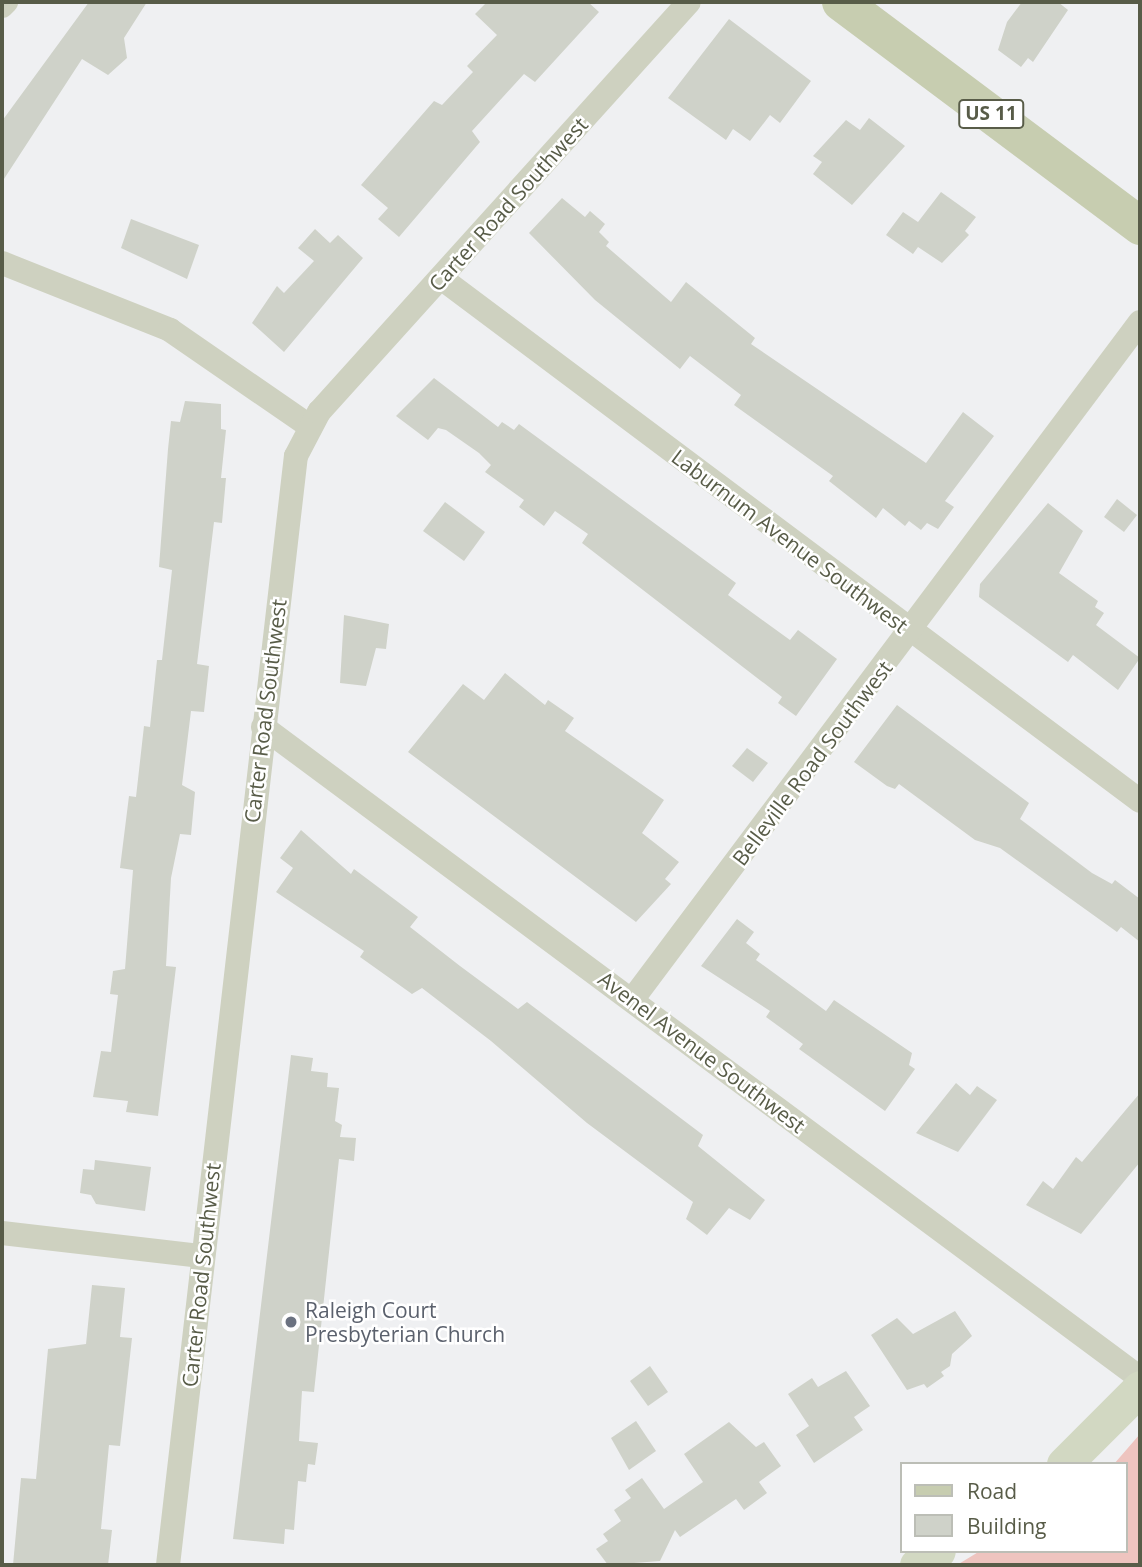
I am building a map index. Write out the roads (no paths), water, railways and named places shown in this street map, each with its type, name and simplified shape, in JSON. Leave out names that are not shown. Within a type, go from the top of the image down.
[{"type":"main road","name":"US 11","points":[[841,2],[1140,226]]},
{"type":"street","points":[[2,6],[6,2]]},
{"type":"street","name":"Carter Road Southwest","points":[[169,1565],[202,1256],[296,456],[309,426],[689,2]]},
{"type":"street","points":[[2,263],[170,330],[309,426]]},
{"type":"street","name":"Laburnum Avenue Southwest","points":[[441,278],[910,632],[1140,801]]},
{"type":"street","name":"Belleville Road Southwest","points":[[632,1000],[1140,322]]},
{"type":"street","name":"Avenel Avenue Southwest","points":[[263,727],[1140,1378]]},
{"type":"street","points":[[2,1233],[202,1256]]},
{"type":"street","points":[[1066,1462],[1140,1388]]},
{"type":"street","points":[[917,1565],[935,1553]]},
{"type":"place","name":"Raleigh Court Presbyterian Church","points":[[291,1322]]}]
